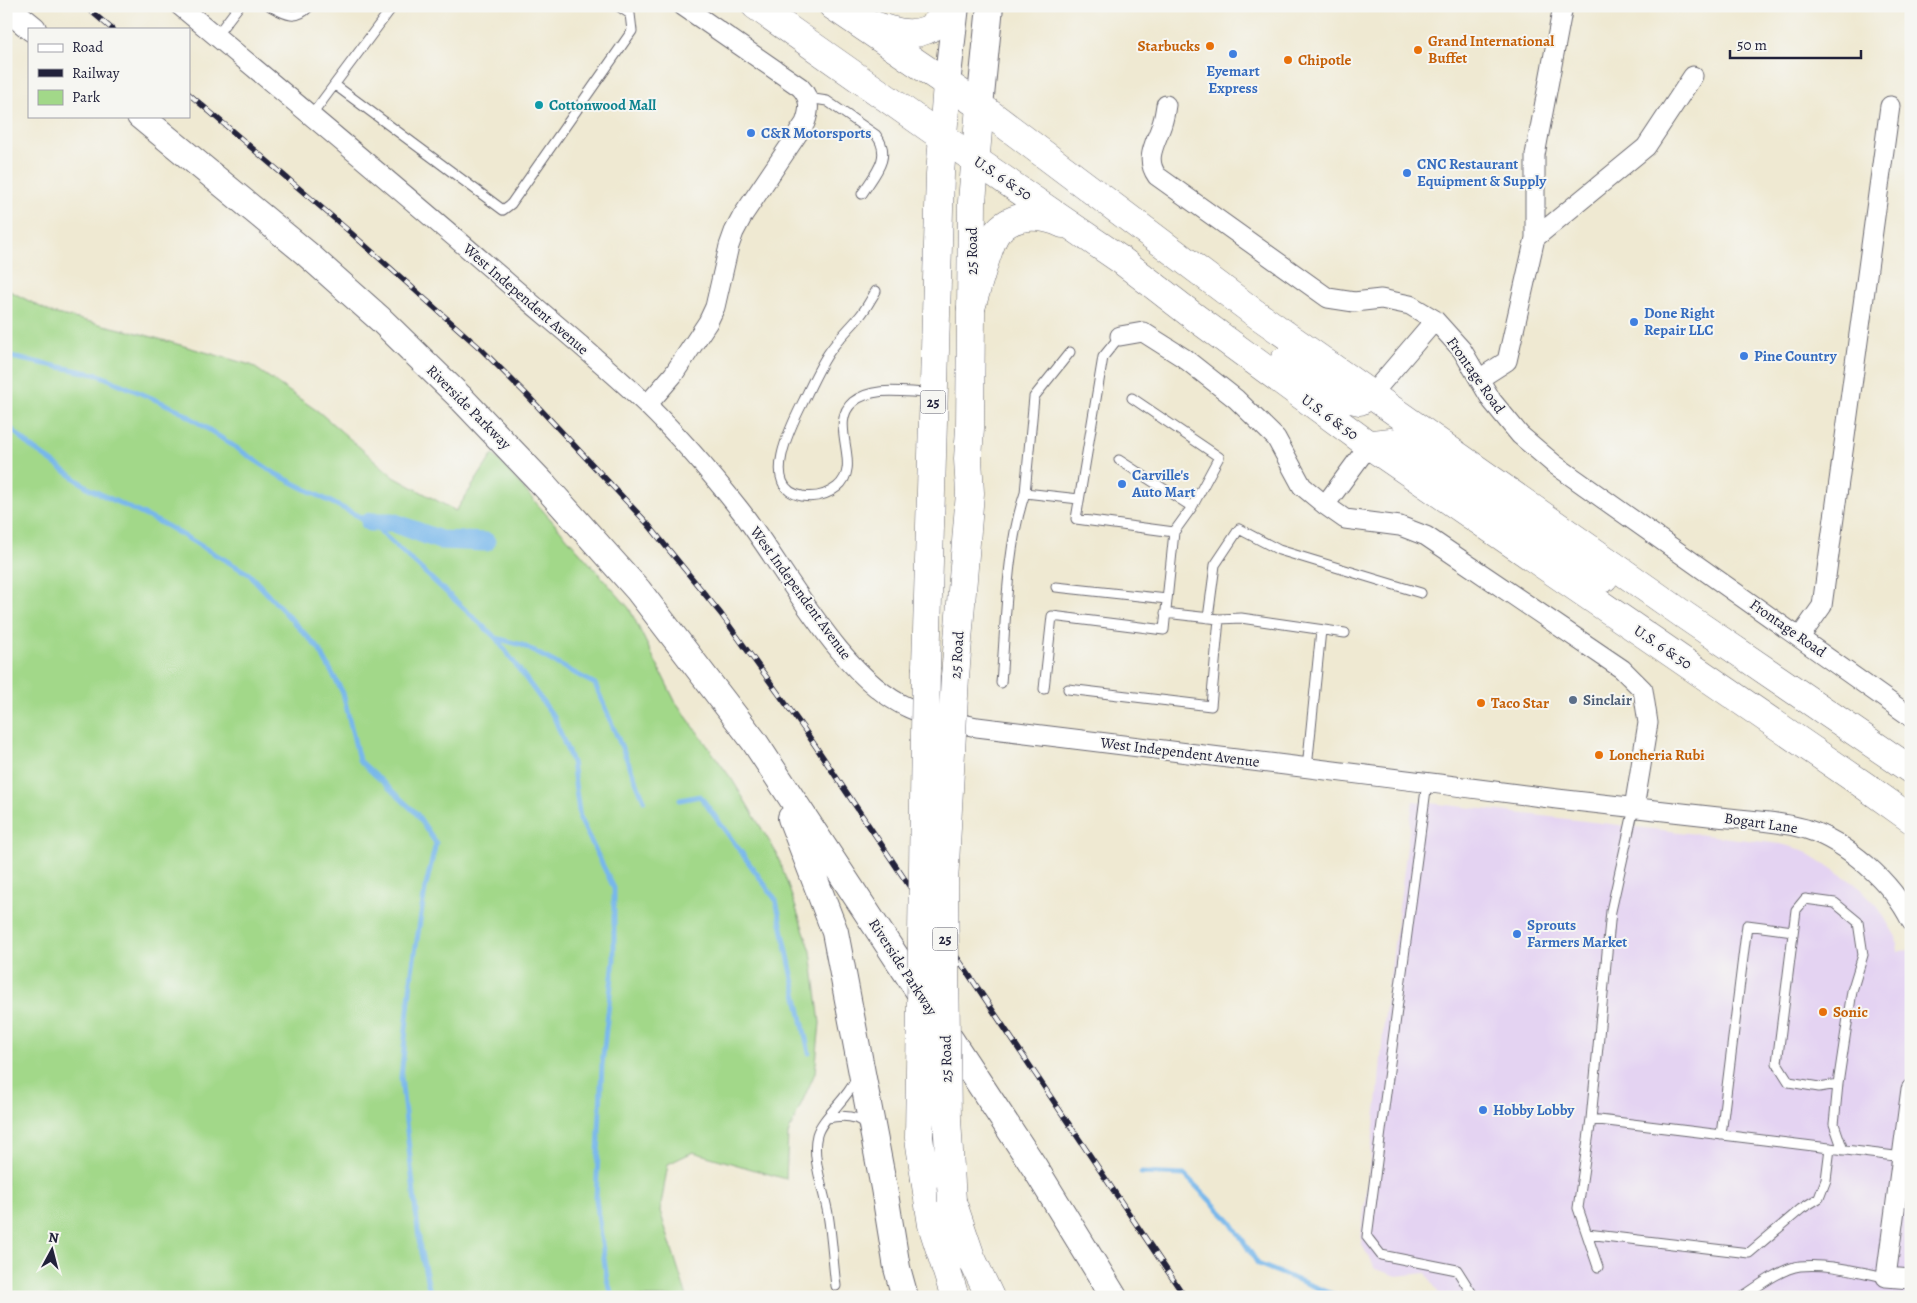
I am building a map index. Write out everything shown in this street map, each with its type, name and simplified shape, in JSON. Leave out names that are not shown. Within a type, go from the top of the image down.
[{"type":"main road","name":"U.S. 6 & 50","points":[[756,6],[1121,260],[1368,445],[1857,780],[1911,820]]},
{"type":"main road","name":"25 Road","points":[[954,6],[942,137],[933,393],[926,667],[919,1138],[932,1225],[955,1297]]},
{"type":"main road","points":[[838,10],[890,31],[912,33],[926,30],[954,6]]},
{"type":"main road","name":"25 Road","points":[[990,6],[972,202],[970,428],[968,459],[970,493],[956,676],[944,883],[946,1119],[952,1201],[970,1257],[990,1297]]},
{"type":"main road","points":[[6,7],[32,28]]},
{"type":"main road","points":[[838,10],[980,106],[1252,310],[1684,615],[1911,770]]},
{"type":"main road","name":"Riverside Parkway","points":[[142,118],[306,252],[380,319],[460,397],[546,486],[638,590],[754,741],[1035,1168],[1114,1297]]},
{"type":"main road","points":[[971,308],[992,242],[998,232],[1018,218],[1031,216],[1060,222],[1080,232],[1121,260]]},
{"type":"main road","points":[[1192,315],[1238,330],[1302,374],[1342,397],[1360,401],[1372,394]]},
{"type":"main road","points":[[1368,445],[1391,442],[1426,455],[1565,555],[1611,582],[1684,615]]},
{"type":"main road","name":"Riverside Parkway","points":[[754,741],[796,827],[835,932],[897,1268],[905,1297]]},
{"type":"street","name":"West Independent Avenue","points":[[180,6],[414,202],[647,405],[719,483],[769,549],[819,624],[843,654],[864,676],[897,702],[910,709],[939,719],[977,727],[1634,808]]},
{"type":"street","points":[[647,405],[673,375],[708,322],[717,299],[727,253],[734,232],[743,215],[805,123],[808,115],[808,98],[800,87],[683,6]]},
{"type":"street","points":[[1479,379],[1507,361],[1535,238],[1535,155],[1563,6]]},
{"type":"street","points":[[1535,238],[1646,147],[1693,76]]},
{"type":"street","name":"Frontage Road","points":[[1166,105],[1163,122],[1153,145],[1150,160],[1157,176],[1328,298],[1354,302],[1381,299],[1410,305],[1435,320],[1462,350],[1492,402],[1520,435],[1554,464],[1911,716]]},
{"type":"street","points":[[1800,637],[1822,606],[1890,106]]},
{"type":"street","points":[[1372,394],[1435,320]]},
{"type":"street","points":[[1120,336],[1142,332],[1184,358],[1236,399],[1276,438],[1302,486],[1346,519],[1400,526],[1426,536],[1622,669],[1643,690],[1648,723],[1634,808]]},
{"type":"street","points":[[1325,505],[1368,445]]},
{"type":"street","name":"Bogart Lane","points":[[1634,808],[1782,824],[1806,829],[1827,838],[1867,865],[1898,901],[1911,921]]},
{"type":"street","points":[[1911,1089],[1906,1157],[1886,1277],[1911,1279]]},
{"type":"lane","points":[[216,36],[239,6]]},
{"type":"lane","points":[[270,6],[286,14],[296,15],[304,13],[310,6]]},
{"type":"lane","points":[[310,116],[335,85],[392,6]]},
{"type":"lane","points":[[335,85],[503,210],[511,204],[632,31],[630,14],[618,6]]},
{"type":"lane","points":[[808,98],[827,101],[876,135],[881,142],[884,150],[880,166],[862,194]]},
{"type":"lane","points":[[876,291],[861,315],[829,353],[792,423],[781,454],[781,476],[784,485],[800,496],[811,497],[831,492],[840,485],[846,476],[847,465],[843,426],[844,415],[847,408],[863,395],[886,391],[933,393]]},
{"type":"lane","points":[[1120,336],[1103,357],[1076,519],[1174,532]]},
{"type":"lane","points":[[1001,683],[1017,516],[1026,493],[1034,397],[1070,352]]},
{"type":"lane","points":[[1044,689],[1052,616],[1164,630],[1174,532],[1192,507],[1220,457],[1132,398]]},
{"type":"lane","points":[[1119,460],[1192,507]]},
{"type":"lane","points":[[1026,493],[1079,499]]},
{"type":"lane","points":[[1208,618],[1215,565],[1239,529],[1279,550],[1421,593]]},
{"type":"lane","points":[[1056,588],[1166,599]]},
{"type":"lane","points":[[1165,613],[1219,619],[1241,618],[1345,633]]},
{"type":"lane","points":[[1068,688],[1211,706],[1219,619]]},
{"type":"lane","points":[[1307,768],[1321,630]]},
{"type":"lane","points":[[1427,782],[1367,1237],[1381,1255],[1457,1270],[1474,1297]]},
{"type":"lane","points":[[1598,1266],[1578,1208],[1591,1119],[1611,911],[1634,808]]},
{"type":"lane","points":[[1838,1084],[1819,1087],[1789,1082],[1777,1063],[1796,910],[1805,899],[1835,903],[1858,922],[1863,955],[1852,990],[1838,1084],[1834,1124],[1843,1150]]},
{"type":"lane","points":[[1721,1135],[1747,925],[1793,931]]},
{"type":"lane","points":[[836,1286],[828,1214],[816,1154],[817,1134],[820,1126],[847,1095],[855,1081],[860,1064]]},
{"type":"lane","points":[[827,1118],[841,1115],[854,1118],[863,1122],[873,1133]]},
{"type":"lane","points":[[1591,1119],[1906,1157]]},
{"type":"lane","points":[[1587,1234],[1750,1253],[1818,1198],[1826,1180],[1830,1148]]},
{"type":"lane","points":[[1742,1297],[1771,1277],[1799,1266],[1827,1266],[1886,1277]]},
{"type":"shaded area","points":[[1413,801],[1781,844],[1803,850],[1857,885],[1877,905],[1896,937],[1898,951],[1911,950],[1911,1297],[1441,1297],[1426,1273],[1397,1276],[1375,1269],[1361,1243],[1362,1226],[1378,1094],[1384,1022]]},
{"type":"green space","points":[[6,289],[52,313],[138,333],[251,365],[319,412],[394,477],[456,511],[493,454],[629,608],[675,701],[733,781],[777,854],[811,951],[820,1023],[815,1073],[788,1134],[786,1179],[693,1152],[668,1164],[660,1211],[687,1297],[6,1297]]},
{"type":"waterway","points":[[6,356],[99,375],[179,410],[276,474],[370,522],[496,638],[522,645],[595,684],[644,800]]},
{"type":"waterway","points":[[6,424],[30,446],[90,489],[167,526],[249,574],[319,649],[343,693],[359,760],[416,813],[436,843],[425,890],[412,971],[401,1077],[420,1248],[431,1297]]},
{"type":"waterway","points":[[370,522],[392,522],[440,540],[486,542]]},
{"type":"waterway","points":[[496,638],[554,717],[572,762],[580,819],[614,888],[614,959],[602,1065],[596,1199],[607,1280],[613,1297]]},
{"type":"waterway","points":[[680,800],[700,796],[776,900],[809,1053]]},
{"type":"waterway","points":[[1141,1173],[1185,1175],[1231,1222],[1258,1264],[1340,1297]]},
{"type":"railway","points":[[85,6],[111,28]]},
{"type":"railway","points":[[190,95],[350,232],[482,350],[527,395],[647,523],[721,614],[804,729],[1185,1297]]},
{"type":"place","name":"Starbucks","points":[[1210,46]]},
{"type":"place","name":"Grand International Buffet","points":[[1418,50]]},
{"type":"place","name":"Eyemart Express","points":[[1233,54]]},
{"type":"place","name":"Chipotle","points":[[1288,60]]},
{"type":"place","name":"Cottonwood Mall","points":[[539,105]]},
{"type":"place","name":"C&R Motorsports","points":[[751,133]]},
{"type":"place","name":"CNC Restaurant Equipment & Supply","points":[[1407,173]]},
{"type":"place","name":"Done Right Repair LLC","points":[[1634,322]]},
{"type":"place","name":"Pine Country","points":[[1744,356]]},
{"type":"place","name":"Carville's Auto Mart","points":[[1122,484]]},
{"type":"place","name":"Sinclair","points":[[1573,700]]},
{"type":"place","name":"Taco Star","points":[[1481,703]]},
{"type":"place","name":"Loncheria Rubi","points":[[1599,755]]},
{"type":"place","name":"Sprouts Farmers Market","points":[[1517,934]]},
{"type":"place","name":"Sonic","points":[[1823,1012]]},
{"type":"place","name":"Hobby Lobby","points":[[1483,1110]]}]
